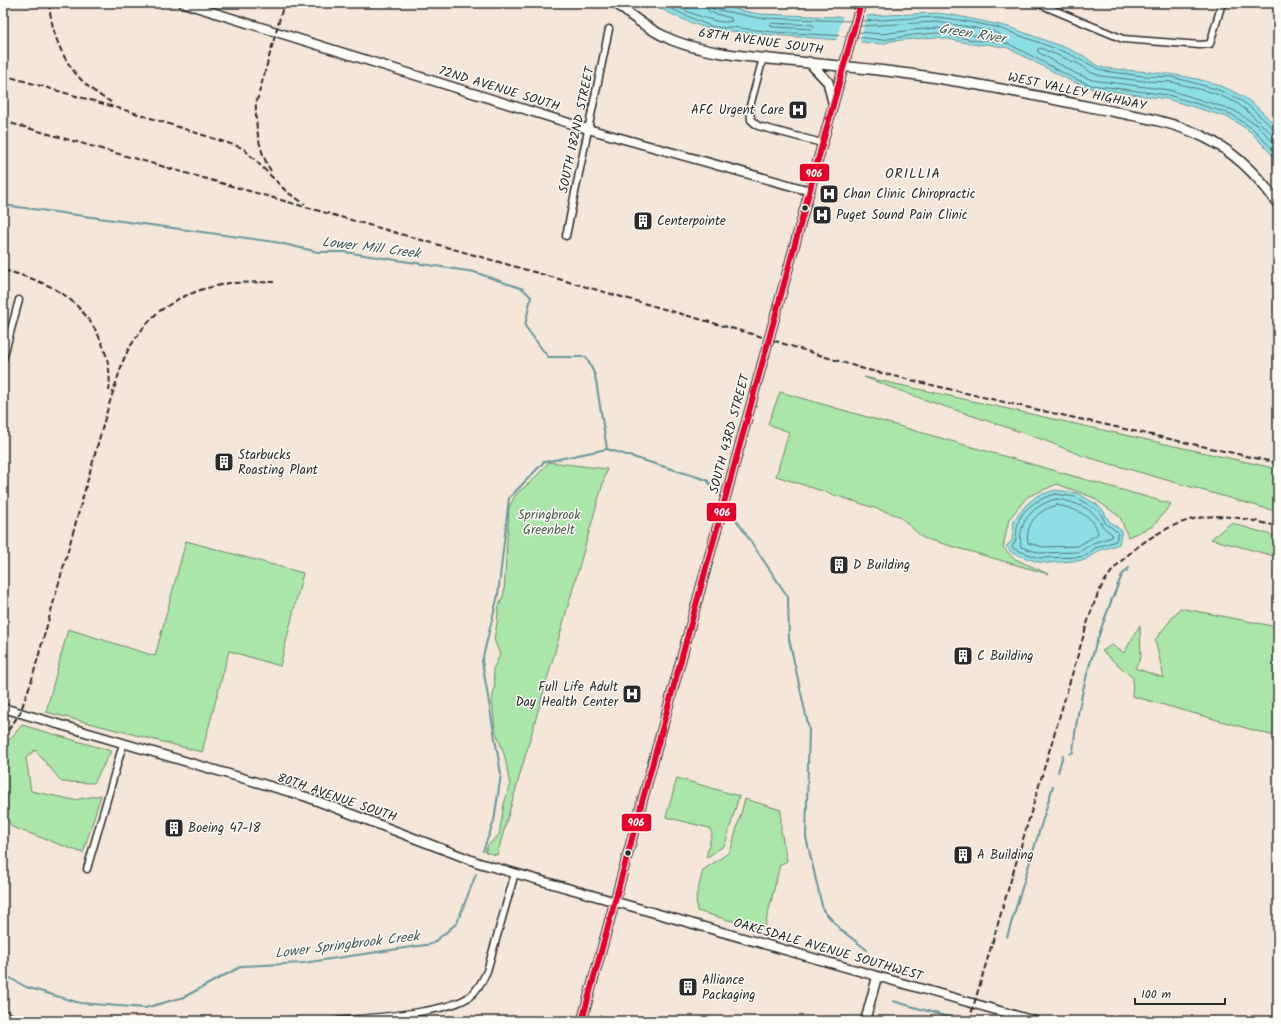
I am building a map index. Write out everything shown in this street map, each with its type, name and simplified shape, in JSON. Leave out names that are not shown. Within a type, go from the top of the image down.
[{"type":"main road","name":"68TH AVENUE SOUTH","points":[[616,3],[644,24],[674,40],[716,51],[842,67]]},
{"type":"main road","points":[[809,62],[828,82],[833,102]]},
{"type":"main road","name":"WEST VALLEY HIGHWAY","points":[[842,67],[936,78],[1042,97],[1141,118],[1192,131],[1214,142],[1236,156],[1258,178],[1278,204]]},
{"type":"street","name":"72ND AVENUE SOUTH","points":[[183,3],[588,129],[810,191]]},
{"type":"street","name":"SOUTH 43RD STREET","points":[[582,1021],[810,191],[842,67],[861,3]]},
{"type":"street","points":[[1037,3],[1123,39],[1200,45],[1210,44],[1222,3]]},
{"type":"street","name":"SOUTH 182ND STREET","points":[[566,236],[609,29]]},
{"type":"street","points":[[763,58],[750,106],[751,120],[758,126],[822,143]]},
{"type":"street","points":[[3,358],[19,300]]},
{"type":"street","name":"80TH AVENUE SOUTH","points":[[3,708],[307,797],[448,852],[515,873],[615,901]]},
{"type":"street","points":[[88,869],[123,744]]},
{"type":"street","points":[[338,1021],[452,1006],[470,997],[480,985],[487,970],[515,873]]},
{"type":"street","name":"OAKESDALE AVENUE SOUTHWEST","points":[[615,901],[1035,1021]]},
{"type":"street","points":[[865,1021],[877,977]]},
{"type":"street","points":[[3,1013],[17,1021]]},
{"type":"green space","points":[[864,377],[1278,469],[1278,512],[1083,456],[1041,439],[911,395]]},
{"type":"green space","points":[[780,392],[1171,504],[1153,526],[1128,537],[1120,517],[1092,497],[1057,484],[1027,497],[1009,519],[1003,547],[1013,558],[1048,574],[923,538],[899,516],[776,476],[789,432],[768,424]]},
{"type":"green space","name":"Springbrook Greenbelt","points":[[549,462],[607,469],[497,855],[485,852],[488,845],[499,835],[504,804],[510,786],[505,757],[495,729],[492,701],[495,683],[493,669],[500,655],[494,639],[498,609],[504,593],[509,507],[516,494],[533,480]]},
{"type":"green space","points":[[1231,523],[1278,537],[1278,557],[1211,539]]},
{"type":"green space","points":[[186,541],[303,573],[280,666],[229,651],[202,752],[46,712],[68,629],[155,656]]},
{"type":"green space","points":[[1180,608],[1278,627],[1278,737],[1132,696],[1133,678],[1102,651],[1112,645],[1124,653],[1140,625],[1141,657],[1135,668],[1164,678],[1155,640]]},
{"type":"green space","points":[[22,725],[111,751],[94,783],[62,782],[35,750],[26,758],[31,791],[74,800],[101,795],[83,853],[12,827],[3,811],[3,747]]},
{"type":"green space","points":[[677,778],[739,796],[725,845],[706,858],[712,833],[709,828],[666,817]]},
{"type":"green space","points":[[745,799],[781,810],[781,831],[787,861],[780,865],[764,930],[697,911],[696,897],[703,870],[727,854],[731,849]]},
{"type":"water","name":"Green River","points":[[651,3],[707,3],[759,14],[839,17],[936,13],[953,15],[1009,27],[1066,48],[1084,56],[1096,65],[1104,68],[1190,77],[1206,81],[1238,94],[1255,105],[1278,128],[1278,161],[1251,132],[1230,118],[1167,99],[1090,88],[1071,81],[1008,48],[987,44],[978,45],[937,37],[891,41],[883,44],[713,30],[702,27],[667,12]]},
{"type":"water","points":[[1055,490],[1077,493],[1096,504],[1103,510],[1109,521],[1122,531],[1119,544],[1096,552],[1085,560],[1047,563],[1038,562],[1012,553],[1006,546],[1012,541],[1014,520],[1027,504],[1037,496]]},
{"type":"pier","points":[[843,15],[867,15],[860,43],[836,41]]},
{"type":"waterway","name":"Lower Mill Creek","points":[[3,205],[275,242],[318,252],[345,252],[474,272],[523,289],[531,297],[525,326],[548,357],[586,357],[595,375],[607,449]]},
{"type":"waterway","name":"Lower Springbrook Creek","points":[[483,851],[494,821],[501,774],[482,661],[498,595],[509,498],[544,462],[607,449],[707,480],[713,488]]},
{"type":"waterway","name":"Lower Springbrook Creek","points":[[735,518],[788,597],[789,639],[809,729],[806,837],[823,910],[841,930],[867,950]]},
{"type":"waterway","points":[[1070,754],[1073,752],[1079,706],[1090,661],[1122,575],[1129,568]]},
{"type":"waterway","points":[[1058,772],[1063,755]]},
{"type":"waterway","points":[[1007,937],[1053,786]]},
{"type":"waterway","name":"Lower Springbrook Creek","points":[[3,974],[26,987],[80,1003],[145,1008],[184,997],[242,966],[303,963],[432,944],[457,923],[476,874]]},
{"type":"waterway","name":"Lower Springbrook Creek","points":[[893,1001],[962,1021]]},
{"type":"railway","points":[[49,3],[55,34],[67,61],[85,84],[97,94],[111,102]]},
{"type":"railway","points":[[271,171],[263,156],[259,139],[256,121],[256,104],[284,3]]},
{"type":"railway","points":[[3,75],[135,113],[243,148],[287,192],[305,204]]},
{"type":"railway","points":[[3,121],[759,336],[864,369],[1021,406],[1278,463]]},
{"type":"railway","points":[[4,270],[47,285],[66,296],[78,306],[88,318],[103,346],[110,376],[109,391]]},
{"type":"railway","points":[[3,738],[20,713],[32,679],[107,411],[123,361],[129,348],[143,328],[158,312],[180,298],[203,289],[229,283],[274,282]]},
{"type":"railway","points":[[969,1021],[1087,624],[1103,584],[1111,572],[1134,550],[1147,540],[1176,525],[1191,520],[1214,516],[1239,518],[1272,525]]},
{"type":"transit line","name":"906","points":[[582,1021],[861,3]]},
{"type":"place","name":"AFC Urgent Care","points":[[798,110]]},
{"type":"place","name":"Chan Clinic Chiropractic","points":[[829,194]]},
{"type":"place","name":"Puget Sound Pain Clinic","points":[[822,215]]},
{"type":"place","name":"Centerpointe","points":[[643,221]]},
{"type":"place","name":"Starbucks Roasting Plant","points":[[224,462]]},
{"type":"place","name":"D Building","points":[[839,565]]},
{"type":"place","name":"C Building","points":[[963,656]]},
{"type":"place","name":"Full Life Adult Day Health Center","points":[[632,694]]},
{"type":"place","name":"Boeing 47-18","points":[[174,828]]},
{"type":"place","name":"A Building","points":[[963,855]]},
{"type":"place","name":"Alliance Packaging","points":[[688,987]]},
{"type":"district","name":"ORILLIA","points":[[913,174]]}]
